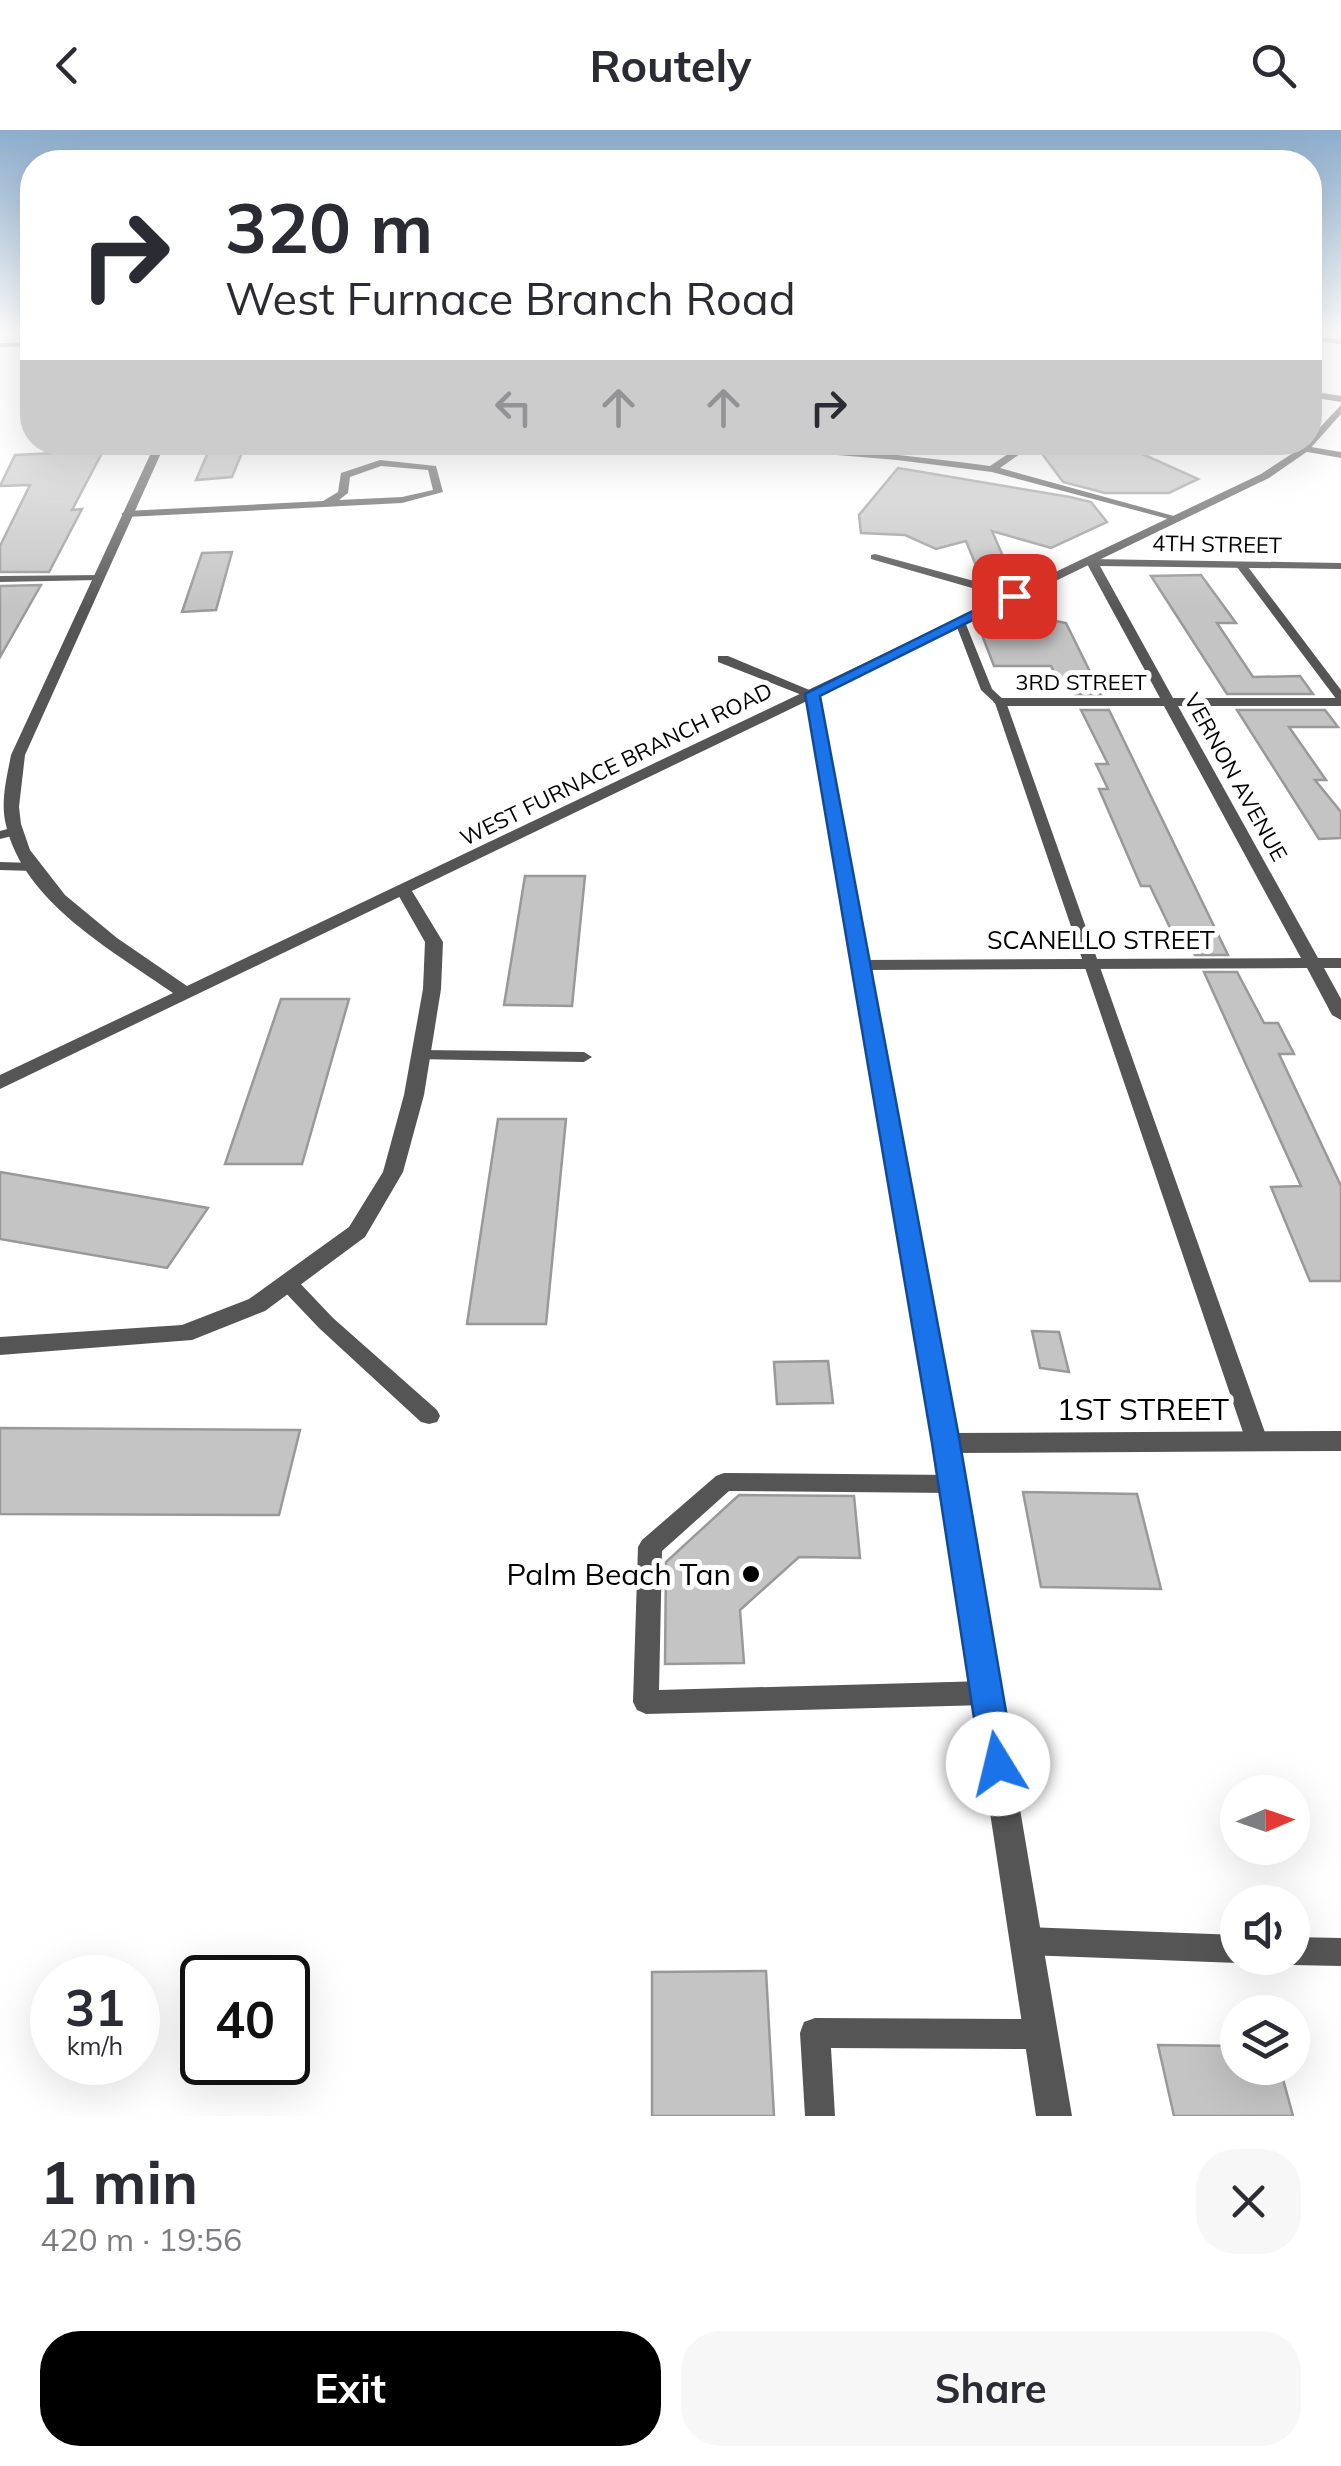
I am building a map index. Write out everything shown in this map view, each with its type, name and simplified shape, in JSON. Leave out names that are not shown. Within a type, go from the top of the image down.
[{"type":"street","points":[[156,455],[18,754],[8,833],[41,881],[77,914],[186,994]]},
{"type":"street","name":"4TH STREET","points":[[869,455],[992,470],[1176,518]]},
{"type":"street","points":[[992,470],[1014,455]]},
{"type":"street","name":"WEST FURNACE BRANCH ROAD","points":[[0,1083],[1092,562],[1265,476],[1296,455]]},
{"type":"street","points":[[126,514],[325,504],[420,498],[438,492],[439,486],[433,468],[380,463],[346,476],[343,493],[325,504]]},
{"type":"street","points":[[875,557],[1014,596]]},
{"type":"street","name":"4TH STREET","points":[[1092,562],[1341,566]]},
{"type":"street","name":"VERNON AVENUE","points":[[1092,562],[1341,1015]]},
{"type":"street","points":[[0,579],[98,577]]},
{"type":"street","points":[[723,659],[812,694],[946,1443],[1054,2116]]},
{"type":"street","name":"3RD STREET","points":[[1000,702],[1341,700]]},
{"type":"street","points":[[0,1346],[184,1334],[257,1305],[357,1232],[393,1172],[432,989],[434,942],[404,892]]},
{"type":"street","name":"SCANELLO STREET","points":[[860,965],[1341,963]]},
{"type":"street","name":"1ST STREET","points":[[946,1443],[1341,1440]]},
{"type":"lane","points":[[1241,564],[1341,700]]},
{"type":"lane","points":[[960,622],[987,690],[1000,702],[1257,1441]]},
{"type":"lane","points":[[0,866],[33,866]]},
{"type":"lane","points":[[420,1055],[584,1057]]},
{"type":"lane","points":[[288,1283],[326,1323],[429,1416]]},
{"type":"lane","points":[[952,1484],[724,1482],[650,1547],[646,1702],[986,1694]]},
{"type":"lane","points":[[1026,1942],[1220,1948]]},
{"type":"lane","points":[[1310,1951],[1341,1952]]},
{"type":"lane","points":[[820,2116],[815,2034],[1041,2034]]},
{"type":"building","points":[[15,455],[101,455],[72,510],[82,509],[49,572],[0,572],[0,546],[30,485],[0,486]]},
{"type":"building","points":[[207,455],[241,455],[232,477],[196,480]]},
{"type":"building","points":[[1043,455],[1145,455],[1198,479],[1169,493],[1105,493],[1063,482]]},
{"type":"building","points":[[898,468],[1091,502],[1107,522],[1051,548],[992,531],[1008,568],[977,568],[966,541],[936,549],[905,535],[861,533],[859,515]]},
{"type":"building","points":[[232,552],[216,610],[182,612],[202,553]]},
{"type":"building","points":[[1201,575],[1236,623],[1217,623],[1253,677],[1300,676],[1313,694],[1227,694],[1151,576]]},
{"type":"building","points":[[41,585],[0,657],[0,586]]},
{"type":"building","points":[[1026,615],[1066,623],[1101,694],[1075,694],[1071,686],[1087,678],[1057,678],[1051,666],[994,666],[982,635],[1036,635]]},
{"type":"building","points":[[1081,710],[1109,710],[1228,955],[1195,955],[1186,936],[1174,936],[1150,886],[1141,886],[1099,789],[1108,789],[1096,764],[1108,764]]},
{"type":"building","points":[[1237,710],[1325,710],[1338,727],[1289,727],[1326,780],[1315,780],[1341,812],[1341,838],[1319,839]]},
{"type":"building","points":[[525,876],[585,876],[572,1006],[504,1005]]},
{"type":"building","points":[[1204,972],[1237,972],[1264,1023],[1278,1023],[1294,1054],[1279,1054],[1341,1186],[1341,1281],[1310,1281],[1271,1187],[1301,1186]]},
{"type":"building","points":[[281,999],[349,999],[302,1164],[225,1164]]},
{"type":"building","points":[[498,1119],[566,1119],[546,1324],[467,1324]]},
{"type":"building","points":[[0,1172],[208,1208],[167,1268],[0,1239]]},
{"type":"building","points":[[1032,1331],[1059,1332],[1069,1372],[1040,1368]]},
{"type":"building","points":[[828,1361],[833,1403],[777,1404],[774,1362]]},
{"type":"building","points":[[0,1428],[300,1430],[279,1515],[0,1514]]},
{"type":"building","points":[[1023,1492],[1137,1494],[1161,1589],[1041,1587]]},
{"type":"building","points":[[739,1495],[854,1496],[860,1558],[799,1557],[740,1610],[744,1663],[665,1664],[666,1562]]},
{"type":"building","points":[[766,1971],[774,2116],[652,2116],[652,1972]]},
{"type":"building","points":[[1158,2045],[1220,2046],[1220,2085],[1285,2085],[1293,2116],[1174,2116]]},
{"type":"place","name":"Palm Beach Tan","points":[[751,1574]]},
{"type":"route","points":[[998,1764],[946,1443],[812,694],[1014,596]]}]
